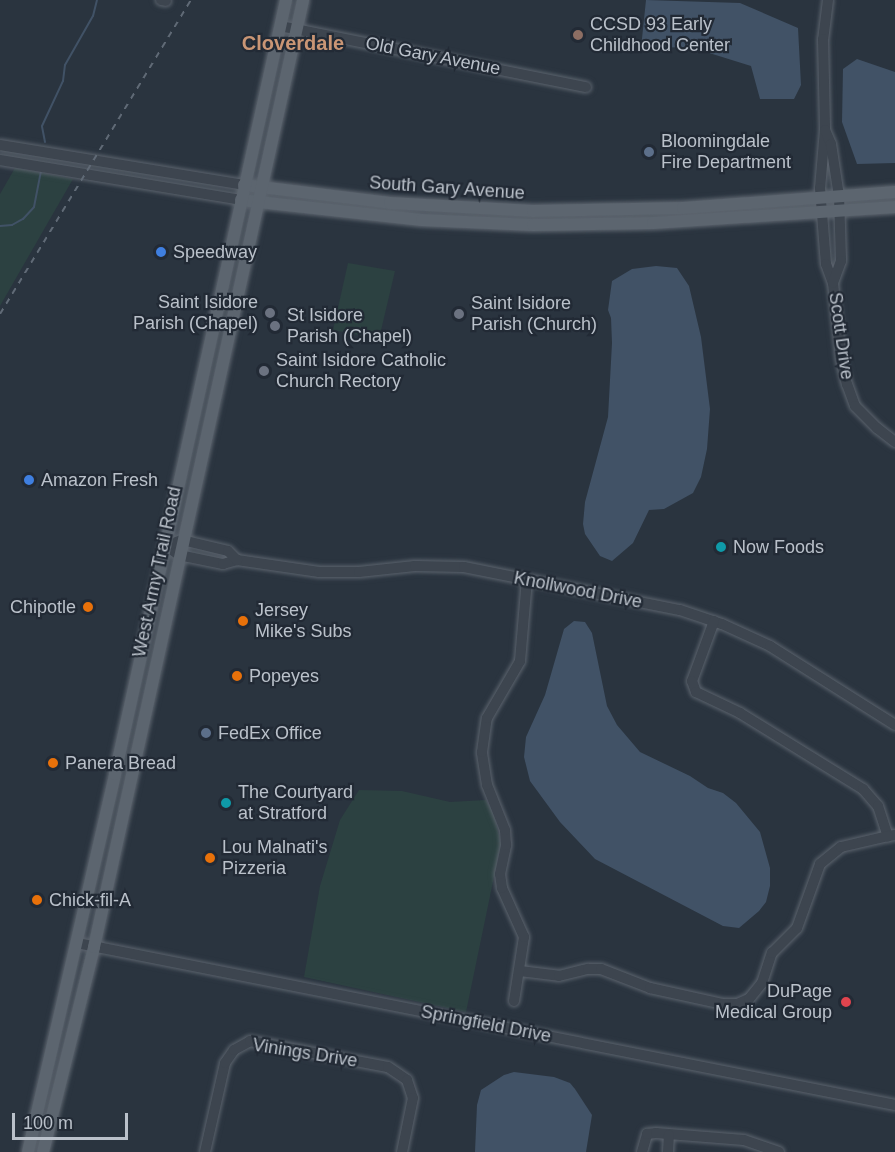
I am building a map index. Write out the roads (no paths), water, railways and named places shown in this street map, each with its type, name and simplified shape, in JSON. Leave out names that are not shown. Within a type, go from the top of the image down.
[{"type":"main road","name":"West Army Trail Road","points":[[28,1152],[77,944],[286,0]]},
{"type":"main road","name":"West Army Trail Road","points":[[43,1152],[94,947],[303,0]]},
{"type":"main road","name":"South Gary Avenue","points":[[244,185],[373,201],[533,211],[637,210],[895,192]]},
{"type":"main road","name":"South Gary Avenue","points":[[241,200],[471,223],[638,224],[895,207]]},
{"type":"main road","points":[[637,210],[638,224]]},
{"type":"street","name":"Scott Drive","points":[[828,0],[822,74],[825,130],[821,197],[826,264],[833,284],[841,358],[855,406],[895,442]]},
{"type":"street","name":"Old Gary Avenue","points":[[280,26],[586,87]]},
{"type":"street","name":"Scott Drive","points":[[825,130],[831,144],[839,196],[841,261],[833,284]]},
{"type":"street","name":"South Gary Avenue","points":[[0,145],[244,185]]},
{"type":"street","name":"South Gary Avenue","points":[[0,160],[241,200]]},
{"type":"street","points":[[166,546],[182,540]]},
{"type":"street","name":"Knollwood Drive","points":[[182,540],[228,551],[237,560]]},
{"type":"street","name":"Knollwood Drive","points":[[166,546],[179,555],[223,564],[237,560],[319,572],[359,572],[415,566],[464,567],[659,606],[714,621],[770,646],[894,723]]},
{"type":"street","points":[[514,1001],[524,937],[506,901],[500,874],[506,830],[487,785],[482,752],[488,718],[520,661],[527,580]]},
{"type":"street","points":[[520,971],[560,976],[588,969],[602,969],[658,990],[723,1004],[743,1002],[756,993],[772,953],[797,928],[820,864],[841,847],[891,836],[878,806],[864,789],[740,713],[703,697],[695,690],[692,681],[714,621]]},
{"type":"street","name":"Springfield Drive","points":[[77,944],[895,1105]]},
{"type":"street","name":"Vinings Drive","points":[[206,1152],[225,1063],[234,1050],[250,1041],[388,1067],[407,1080],[413,1098],[402,1152]]},
{"type":"street","points":[[642,1152],[647,1134],[744,1140],[779,1152]]},
{"type":"street","points":[[668,1152],[669,1135]]},
{"type":"water","points":[[646,0],[740,3],[798,28],[801,85],[794,99],[760,99],[751,66],[690,47],[641,48]]},
{"type":"water","points":[[857,59],[895,72],[895,163],[857,164],[842,122],[843,69]]},
{"type":"water","points":[[656,266],[677,268],[689,286],[701,337],[710,409],[707,449],[701,477],[693,493],[664,509],[649,510],[633,543],[612,561],[600,556],[585,534],[583,524],[585,502],[608,417],[612,343],[611,318],[608,310],[612,281],[632,269]]},
{"type":"water","points":[[574,621],[585,622],[592,633],[607,706],[617,725],[640,752],[690,776],[708,788],[723,793],[736,803],[760,832],[770,868],[770,886],[766,902],[739,928],[723,926],[595,859],[560,822],[530,781],[524,757],[526,737],[545,695],[564,629]]},
{"type":"water","points":[[514,1072],[554,1077],[570,1083],[592,1115],[586,1152],[475,1152],[477,1105],[481,1090],[504,1075]]},
{"type":"waterway","points":[[45,142],[42,126],[63,81],[65,65],[93,16],[97,0]]},
{"type":"waterway","points":[[0,226],[12,225],[23,219],[34,207],[41,171]]},
{"type":"railway","points":[[0,314],[191,0]]},
{"type":"place","name":"CCSD 93 Early Childhood Center","points":[[578,35]]},
{"type":"place","name":"Bloomingdale Fire Department","points":[[649,152]]},
{"type":"place","name":"Speedway","points":[[161,252]]},
{"type":"place","name":"Saint Isidore Parish (Chapel)","points":[[270,313]]},
{"type":"place","name":"Saint Isidore Parish (Church)","points":[[459,314]]},
{"type":"place","name":"St Isidore Parish (Chapel)","points":[[275,326]]},
{"type":"place","name":"Saint Isidore Catholic Church Rectory","points":[[264,371]]},
{"type":"place","name":"Amazon Fresh","points":[[29,480]]},
{"type":"place","name":"Now Foods","points":[[721,547]]},
{"type":"place","name":"Chipotle","points":[[88,607]]},
{"type":"place","name":"Jersey Mike's Subs","points":[[243,621]]},
{"type":"place","name":"Popeyes","points":[[237,676]]},
{"type":"place","name":"FedEx Office","points":[[206,733]]},
{"type":"place","name":"Panera Bread","points":[[53,763]]},
{"type":"place","name":"The Courtyard at Stratford","points":[[226,803]]},
{"type":"place","name":"Lou Malnati's Pizzeria","points":[[210,858]]},
{"type":"place","name":"Chick-fil-A","points":[[37,900]]},
{"type":"place","name":"DuPage Medical Group","points":[[846,1002]]},
{"type":"district","name":"Cloverdale","points":[[293,43]]}]
